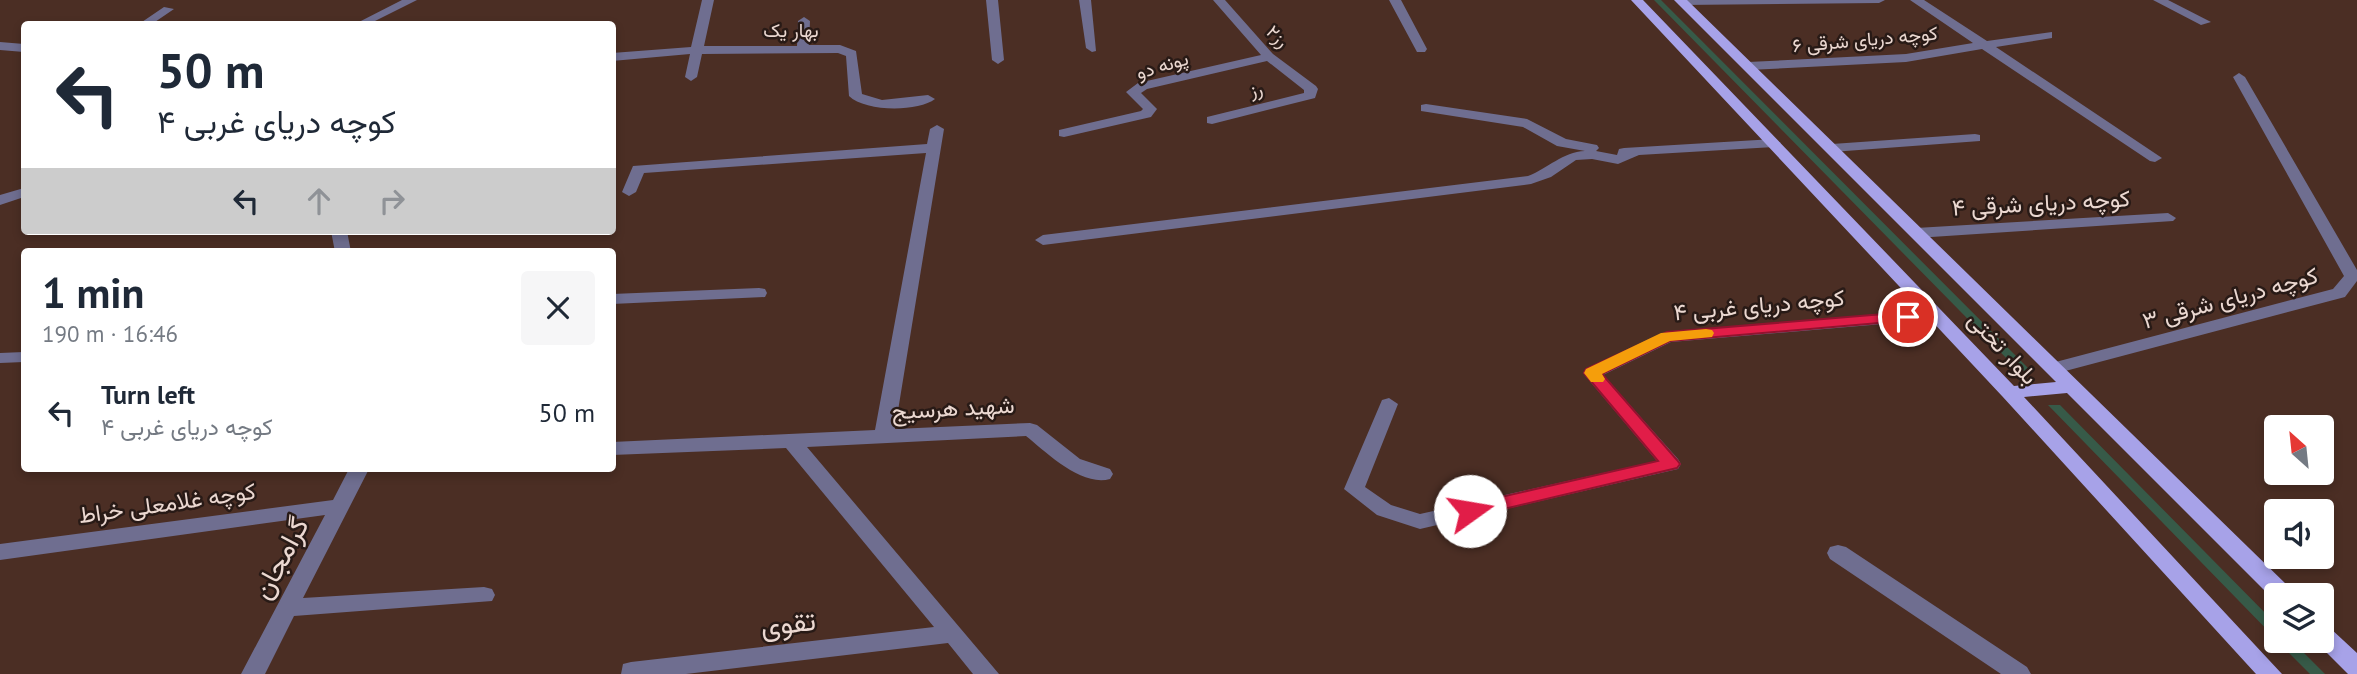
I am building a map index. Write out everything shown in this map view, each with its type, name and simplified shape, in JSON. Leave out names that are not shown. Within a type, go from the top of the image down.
[{"type":"main road","name":"بلوار تختی","points":[[1637,0],[2009,392],[2270,674]]},
{"type":"main road","name":"بلوار تختی","points":[[1681,1],[2271,583]]},
{"type":"main road","points":[[2009,392],[2073,387]]},
{"type":"main road","points":[[2334,646],[2357,668]]},
{"type":"street","points":[[367,21],[411,0]]},
{"type":"street","points":[[691,77],[708,0]]},
{"type":"street","points":[[992,0],[998,60]]},
{"type":"street","points":[[1085,0],[1092,48]]},
{"type":"street","name":"رز۲","points":[[1219,0],[1269,57],[1311,89],[1310,95]]},
{"type":"street","points":[[1395,0],[1421,48]]},
{"type":"street","points":[[1681,1],[1879,0]]},
{"type":"street","points":[[1916,0],[2155,158]]},
{"type":"street","points":[[2159,0],[2205,22]]},
{"type":"street","points":[[150,21],[168,9]]},
{"type":"street","points":[[803,48],[804,21]]},
{"type":"street","name":"کوچه دریای شرقی ۶","points":[[1748,66],[1906,58],[2048,35]]},
{"type":"street","points":[[0,46],[21,48]]},
{"type":"street","name":"بهار یک","points":[[616,57],[698,50],[840,49],[852,54],[856,96],[865,103],[888,104],[928,99]]},
{"type":"street","name":"پونه دو","points":[[1064,133],[1146,114],[1150,109],[1133,92],[1143,86],[1269,57]]},
{"type":"street","name":"کوچه دریای شرقی ۳","points":[[2054,368],[2339,293],[2351,276],[2239,77]]},
{"type":"street","name":"رز","points":[[1212,120],[1310,95]]},
{"type":"street","points":[[1426,108],[1527,123],[1562,143],[1633,154],[1774,143]]},
{"type":"street","points":[[884,436],[937,129]]},
{"type":"street","points":[[1832,148],[1975,138]]},
{"type":"street","points":[[629,192],[638,169],[934,148]]},
{"type":"street","points":[[1043,240],[1531,180],[1546,174],[1572,156],[1592,155],[1618,160],[1633,154]]},
{"type":"street","points":[[0,200],[21,193]]},
{"type":"street","name":"کوچه دریای شرقی ۴","points":[[1916,233],[2168,218]]},
{"type":"street","points":[[616,299],[759,293]]},
{"type":"street","name":"کوچه دریای غربی ۴","points":[[1389,404],[1354,489],[1384,510],[1420,522],[1671,464],[1592,373],[1667,337],[1935,315]]},
{"type":"street","points":[[0,358],[21,357]]},
{"type":"street","name":"شهید هرسیج","points":[[616,449],[1030,429],[1073,464],[1103,474]]},
{"type":"street","points":[[791,441],[987,674]]},
{"type":"street","name":"گرامجان","points":[[253,674],[358,472]]},
{"type":"street","name":"کوچه غلامعلی خراط","points":[[0,552],[341,506]]},
{"type":"street","points":[[1838,553],[2018,674]]},
{"type":"street","points":[[287,608],[484,595]]},
{"type":"street","name":"تقوی","points":[[631,671],[953,634]]},
{"type":"green space","points":[[1654,0],[1661,0],[2031,371],[2019,371]]},
{"type":"green space","points":[[2048,405],[2060,405],[2264,612],[2264,627]]},
{"type":"green space","points":[[2289,653],[2304,653],[2325,674],[2310,674]]},
{"type":"slow traffic","points":[[1597,379],[1592,373],[1667,337],[1706,333]]},
{"type":"route","points":[[1470,511],[1671,464],[1592,373],[1667,337],[1908,317]]}]
